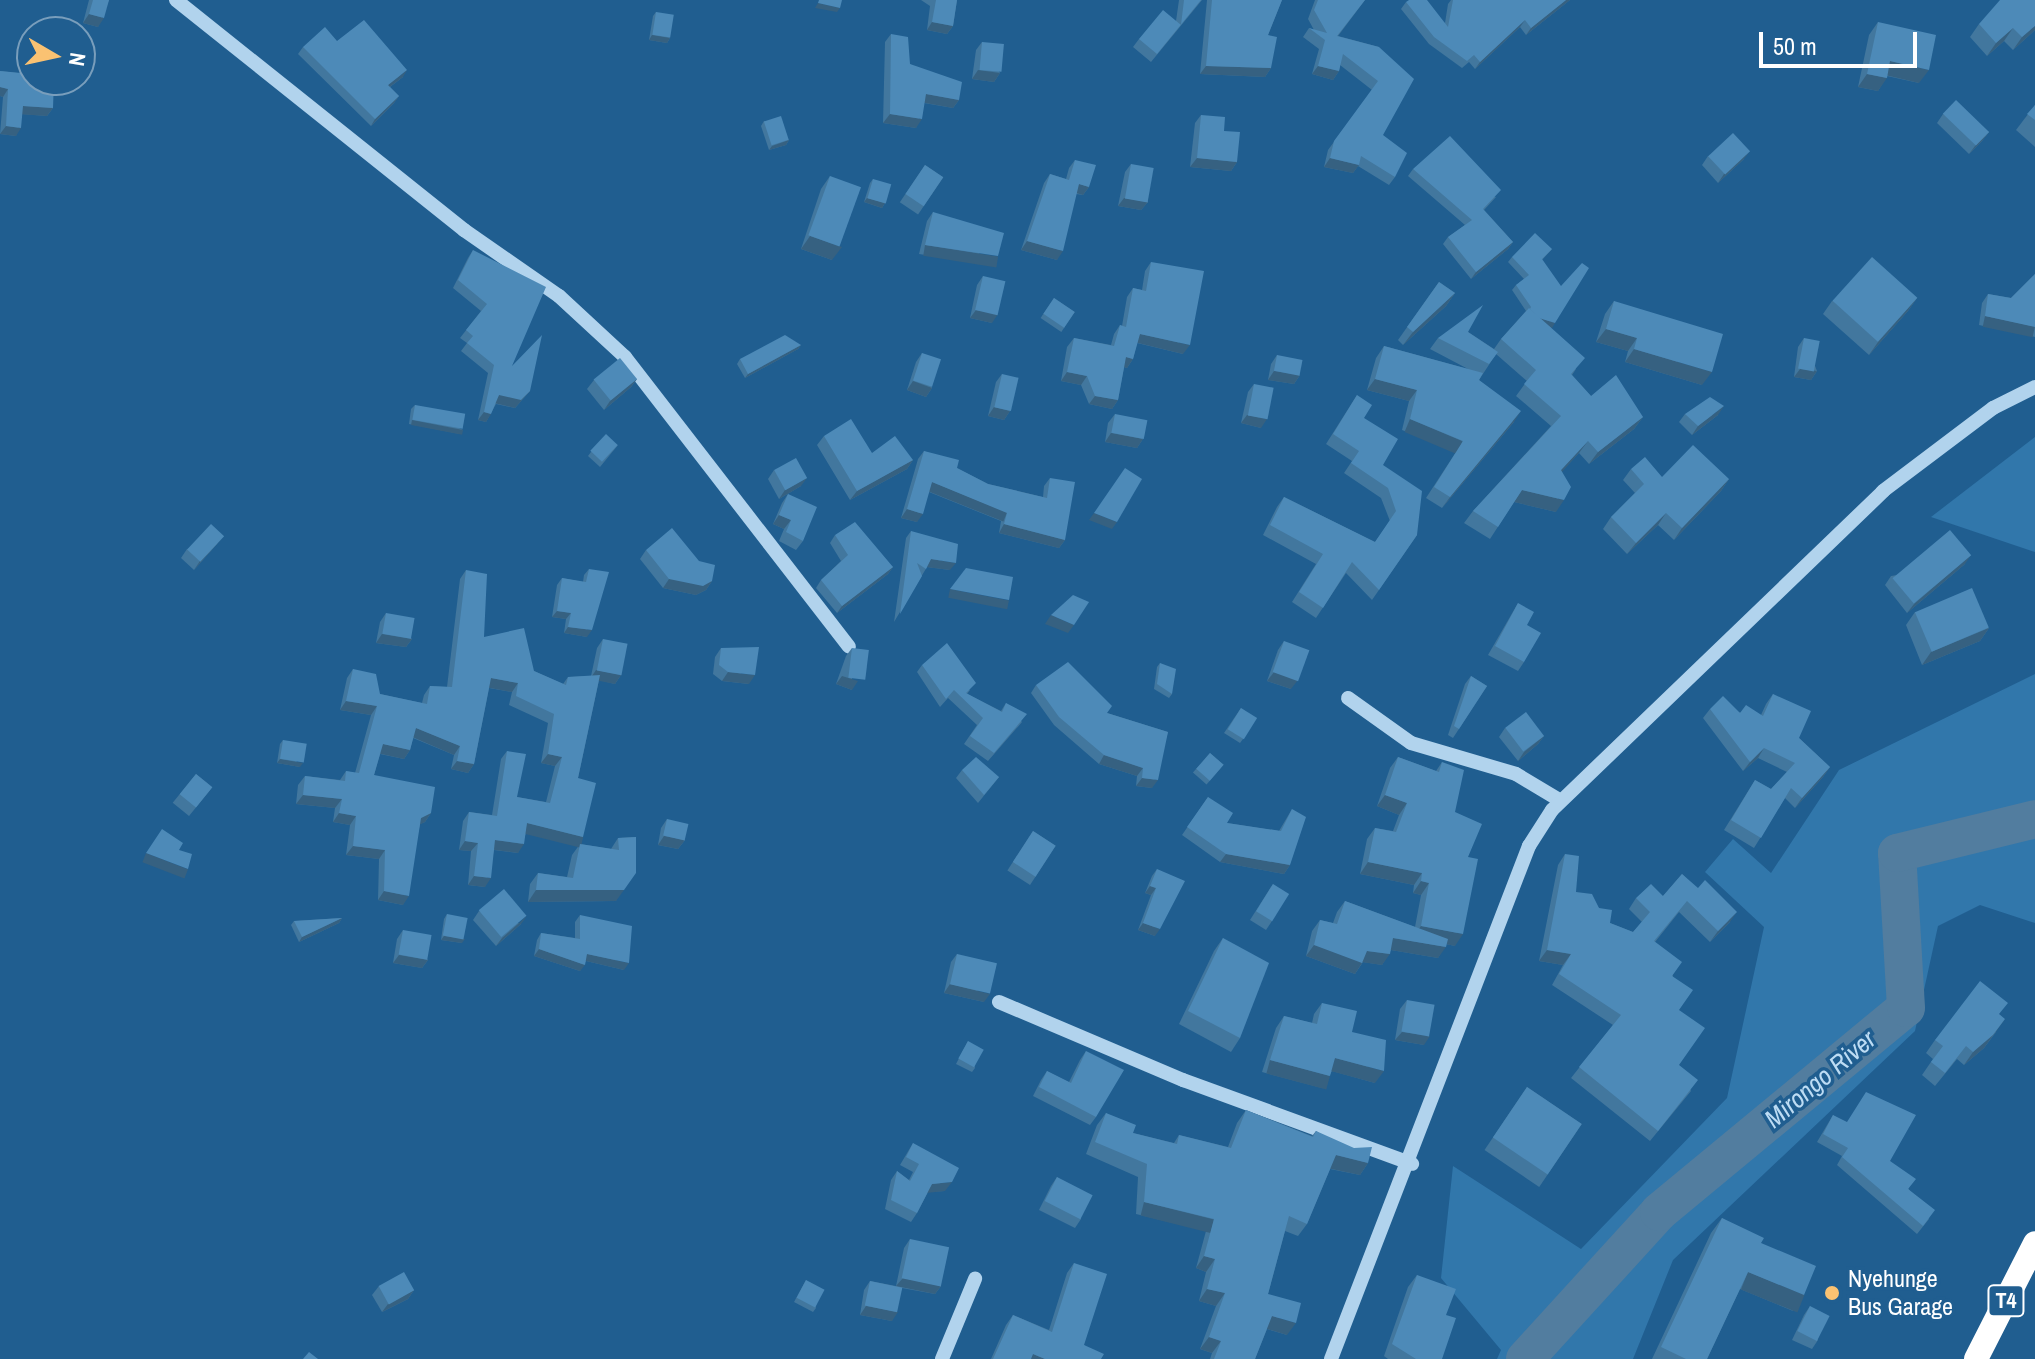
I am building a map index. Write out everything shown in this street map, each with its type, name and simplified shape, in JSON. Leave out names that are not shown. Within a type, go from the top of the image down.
[{"type":"highway","name":"T4","points":[[1976,1359],[2035,1243]]},
{"type":"street","points":[[176,0],[464,230],[559,296],[625,357],[849,647]]},
{"type":"street","points":[[1331,1359],[1412,1164],[1529,846],[1561,801],[1883,491],[1993,408],[2035,387]]},
{"type":"street","points":[[1348,698],[1411,743],[1516,774],[1561,801]]},
{"type":"street","points":[[999,1002],[1412,1164]]},
{"type":"street","points":[[942,1359],[975,1279]]},
{"type":"shaded area","points":[[2035,437],[2035,552],[1931,517]]},
{"type":"shaded area","points":[[2035,674],[2035,923],[1980,905],[1938,926],[1915,1031],[1673,1260],[1633,1359],[1497,1359],[1501,1350],[1441,1278],[1453,1166],[1581,1249],[1727,1098],[1764,927],[1705,872],[1733,839],[1771,873],[1839,770]]},
{"type":"building","points":[[93,0],[109,0],[104,18],[89,14]]},
{"type":"building","points":[[819,0],[842,0],[840,8],[818,3]]},
{"type":"building","points":[[936,0],[957,0],[953,26],[932,22]]},
{"type":"building","points":[[1184,0],[1201,0],[1181,24]]},
{"type":"building","points":[[1212,0],[1282,0],[1268,35],[1277,37],[1271,68],[1206,66]]},
{"type":"building","points":[[1318,0],[1365,0],[1337,36],[1379,47],[1414,79],[1383,135],[1407,153],[1395,177],[1361,156],[1359,165],[1330,158],[1334,141],[1378,81],[1343,54],[1339,71],[1318,66],[1325,40],[1309,28],[1327,33],[1314,10]]},
{"type":"building","points":[[1427,0],[1448,27],[1453,0],[1566,0],[1531,28],[1525,20],[1480,62],[1474,55],[1467,61],[1434,37],[1406,2]]},
{"type":"building","points":[[2000,0],[2035,0],[2035,26],[2022,37],[2013,28],[1996,43],[1979,24]]},
{"type":"building","points":[[1163,10],[1181,25],[1157,54],[1139,39]]},
{"type":"building","points":[[656,12],[674,15],[670,38],[652,35]]},
{"type":"building","points":[[364,20],[407,70],[388,85],[399,96],[375,119],[303,47],[325,27],[337,41]]},
{"type":"building","points":[[1878,22],[1936,35],[1929,70],[1890,61],[1887,78],[1867,74]]},
{"type":"building","points":[[891,34],[908,37],[910,64],[962,82],[959,100],[926,94],[922,119],[890,114]]},
{"type":"building","points":[[982,42],[1004,44],[1001,72],[980,70]]},
{"type":"building","points":[[0,71],[16,73],[16,96],[53,96],[53,108],[23,106],[21,128],[6,126],[8,89],[0,87]]},
{"type":"building","points":[[1956,100],[1989,132],[1976,146],[1943,114]]},
{"type":"building","points":[[2035,105],[2035,120],[2027,114]]},
{"type":"building","points":[[1201,115],[1225,117],[1224,131],[1240,132],[1237,162],[1197,158]]},
{"type":"building","points":[[781,116],[789,140],[772,145],[764,122]]},
{"type":"building","points":[[1733,133],[1750,151],[1725,174],[1708,156]]},
{"type":"building","points":[[1450,136],[1501,190],[1483,209],[1513,242],[1476,272],[1448,237],[1472,220],[1413,169]]},
{"type":"building","points":[[1075,160],[1096,165],[1089,187],[1079,184],[1063,251],[1027,241],[1050,174],[1069,180]]},
{"type":"building","points":[[1131,164],[1154,168],[1148,202],[1125,198]]},
{"type":"building","points":[[925,165],[943,177],[924,206],[905,194]]},
{"type":"building","points":[[830,176],[861,187],[839,246],[808,235]]},
{"type":"building","points":[[873,179],[891,184],[886,203],[867,198]]},
{"type":"building","points":[[933,212],[1004,233],[998,256],[925,245]]},
{"type":"building","points":[[1535,233],[1552,249],[1542,259],[1561,286],[1582,263],[1589,268],[1555,323],[1539,318],[1516,285],[1529,275],[1512,257]]},
{"type":"building","points":[[473,250],[546,287],[512,366],[542,335],[530,391],[521,400],[499,395],[491,414],[484,412],[494,365],[467,343],[473,336],[466,330],[487,304],[458,280]]},
{"type":"building","points":[[1872,257],[1917,298],[1878,342],[1833,301]]},
{"type":"building","points":[[1151,262],[1204,271],[1190,345],[1140,334],[1133,359],[1126,357],[1118,400],[1095,396],[1087,376],[1067,372],[1074,338],[1114,346],[1120,325],[1126,327],[1133,288],[1146,291]]},
{"type":"building","points":[[2035,274],[2035,327],[1985,316],[1988,294],[2011,298]]},
{"type":"building","points":[[983,276],[1005,281],[998,315],[975,310]]},
{"type":"building","points":[[1439,282],[1455,293],[1413,332],[1407,327]]},
{"type":"building","points":[[1054,298],[1075,312],[1064,328],[1043,314]]},
{"type":"building","points":[[1614,301],[1723,334],[1712,372],[1634,349],[1637,338],[1606,329]]},
{"type":"building","points":[[1483,305],[1468,332],[1498,352],[1489,364],[1438,338]]},
{"type":"building","points":[[1529,308],[1585,358],[1571,374],[1591,396],[1616,375],[1643,417],[1598,452],[1588,441],[1561,470],[1571,487],[1564,500],[1522,490],[1498,527],[1473,511],[1561,416],[1524,384],[1536,370],[1501,339]]},
{"type":"building","points":[[785,335],[801,345],[748,374],[740,359]]},
{"type":"building","points":[[1804,338],[1820,341],[1814,371],[1798,368]]},
{"type":"building","points":[[1384,346],[1483,373],[1479,380],[1521,411],[1450,497],[1434,487],[1463,441],[1410,419],[1417,390],[1375,379]]},
{"type":"building","points":[[922,353],[941,359],[932,387],[913,381]]},
{"type":"building","points":[[1277,355],[1303,360],[1299,376],[1274,371]]},
{"type":"building","points":[[620,358],[637,379],[611,400],[594,379]]},
{"type":"building","points":[[1002,374],[1019,378],[1011,411],[994,407]]},
{"type":"building","points":[[1254,384],[1274,388],[1268,419],[1248,415]]},
{"type":"building","points":[[1357,395],[1372,405],[1364,418],[1398,439],[1383,465],[1422,491],[1417,535],[1379,590],[1352,562],[1323,608],[1299,592],[1323,554],[1270,525],[1284,497],[1375,542],[1396,511],[1388,488],[1351,463],[1359,451],[1333,434]]},
{"type":"building","points":[[1710,397],[1724,406],[1698,426],[1685,414]]},
{"type":"building","points":[[415,405],[465,414],[463,429],[412,420]]},
{"type":"building","points":[[1115,414],[1147,420],[1144,439],[1111,433]]},
{"type":"building","points":[[851,419],[872,453],[895,436],[913,460],[857,491],[824,436]]},
{"type":"building","points":[[606,434],[618,445],[602,462],[590,451]]},
{"type":"building","points":[[1693,445],[1729,479],[1682,528],[1666,513],[1636,543],[1611,517],[1644,484],[1631,469],[1645,457],[1662,477]]},
{"type":"building","points":[[924,451],[959,460],[957,468],[988,484],[1047,498],[1050,478],[1075,482],[1065,540],[1004,524],[1007,513],[932,482],[923,514],[907,509]]},
{"type":"building","points":[[796,458],[807,478],[785,490],[774,470]]},
{"type":"building","points":[[1125,468],[1142,479],[1117,522],[1094,513]]},
{"type":"building","points":[[788,494],[817,507],[803,541],[786,532],[791,520],[779,515]]},
{"type":"building","points":[[855,522],[893,567],[842,606],[821,580],[848,555],[835,535]]},
{"type":"building","points":[[211,524],[224,536],[200,562],[187,550]]},
{"type":"building","points":[[672,528],[699,561],[715,565],[712,581],[703,586],[669,579],[646,550]]},
{"type":"building","points":[[1950,530],[1971,555],[1914,603],[1893,578]]},
{"type":"building","points":[[911,531],[958,544],[956,563],[931,559],[926,569],[917,563],[922,576],[900,614]]},
{"type":"building","points":[[966,568],[1013,577],[1009,600],[950,589]]},
{"type":"building","points":[[589,569],[609,572],[592,630],[568,627],[571,613],[557,611],[562,578],[586,582]]},
{"type":"building","points":[[466,570],[487,574],[484,637],[524,628],[534,671],[566,685],[568,677],[600,675],[578,778],[596,783],[583,837],[527,823],[524,844],[495,840],[491,878],[474,876],[478,843],[465,841],[469,812],[497,816],[507,751],[526,754],[517,797],[550,803],[562,757],[548,754],[554,714],[516,696],[518,683],[491,678],[474,764],[457,761],[460,746],[416,728],[410,750],[383,744],[374,775],[435,787],[431,813],[421,818],[409,896],[384,891],[385,850],[353,846],[356,816],[339,813],[342,799],[303,795],[305,776],[345,781],[346,771],[359,773],[377,706],[346,701],[353,669],[376,674],[380,694],[427,704],[430,686],[452,687]]},
{"type":"building","points":[[1972,588],[1989,628],[1932,652],[1915,612]]},
{"type":"building","points":[[1073,595],[1089,602],[1074,625],[1051,615]]},
{"type":"building","points":[[1518,603],[1534,612],[1527,625],[1541,633],[1524,662],[1495,646]]},
{"type":"building","points":[[386,613],[415,618],[411,639],[382,634]]},
{"type":"building","points":[[603,639],[628,644],[621,675],[597,670]]},
{"type":"building","points":[[1284,641],[1309,650],[1298,681],[1273,672]]},
{"type":"building","points":[[947,643],[976,683],[966,693],[1002,712],[1006,703],[1027,714],[994,753],[970,736],[983,718],[954,690],[946,699],[922,665]]},
{"type":"building","points":[[759,647],[755,675],[728,672],[719,665],[721,648]]},
{"type":"building","points":[[852,648],[869,650],[865,680],[848,678]]},
{"type":"building","points":[[1068,662],[1112,706],[1107,713],[1168,732],[1158,780],[1142,778],[1143,768],[1104,755],[1059,717],[1036,685]]},
{"type":"building","points":[[1160,663],[1176,669],[1172,694],[1157,684]]},
{"type":"building","points":[[1471,676],[1487,686],[1459,729],[1454,726]]},
{"type":"building","points":[[1773,694],[1811,711],[1799,738],[1830,767],[1802,798],[1791,788],[1761,838],[1731,820],[1755,780],[1771,789],[1795,763],[1764,748],[1750,762],[1710,709],[1723,696],[1740,713],[1746,705],[1763,716]]},
{"type":"building","points":[[1241,708],[1257,718],[1244,739],[1228,729]]},
{"type":"building","points":[[1526,712],[1544,736],[1523,752],[1505,728]]},
{"type":"building","points":[[283,740],[307,744],[304,763],[280,759]]},
{"type":"building","points":[[1210,753],[1224,765],[1210,781],[1196,769]]},
{"type":"building","points":[[976,757],[999,777],[984,795],[962,770]]},
{"type":"building","points":[[1398,757],[1439,772],[1442,762],[1464,770],[1455,812],[1482,824],[1468,857],[1478,859],[1463,934],[1421,926],[1429,883],[1421,881],[1422,873],[1368,862],[1375,828],[1396,832],[1407,803],[1385,795]]},
{"type":"building","points":[[196,774],[212,787],[196,807],[180,794]]},
{"type":"building","points":[[1208,797],[1233,813],[1227,823],[1281,831],[1292,809],[1306,817],[1290,865],[1226,854],[1187,827]]},
{"type":"building","points":[[667,819],[688,824],[685,841],[663,836]]},
{"type":"building","points":[[162,829],[183,843],[179,850],[192,854],[188,869],[146,853]]},
{"type":"building","points":[[1033,831],[1056,846],[1035,877],[1013,862]]},
{"type":"building","points":[[636,837],[636,873],[624,890],[536,890],[538,873],[573,878],[580,844],[619,850],[618,838]]},
{"type":"building","points":[[1565,854],[1579,856],[1576,892],[1592,894],[1599,908],[1612,910],[1610,923],[1633,932],[1650,912],[1636,898],[1651,884],[1663,896],[1682,874],[1698,888],[1705,880],[1737,912],[1718,931],[1687,901],[1654,941],[1682,962],[1672,976],[1693,990],[1679,1010],[1705,1028],[1679,1065],[1698,1080],[1658,1131],[1579,1067],[1621,1015],[1559,974],[1571,954],[1547,950]]},
{"type":"building","points":[[1157,869],[1185,881],[1160,929],[1143,923],[1156,888],[1150,886]]},
{"type":"building","points":[[1273,884],[1289,894],[1272,921],[1256,911]]},
{"type":"building","points":[[504,889],[526,916],[501,937],[479,910]]},
{"type":"building","points":[[1345,901],[1448,939],[1446,947],[1393,938],[1390,954],[1367,951],[1362,963],[1314,945],[1320,920],[1337,924]]},
{"type":"building","points":[[447,914],[468,918],[463,940],[443,936]]},
{"type":"building","points":[[580,915],[632,926],[629,963],[587,954],[585,965],[539,949],[541,933],[580,939]]},
{"type":"building","points":[[342,918],[302,937],[294,921]]},
{"type":"building","points":[[403,930],[432,935],[427,960],[399,955]]},
{"type":"building","points":[[1223,938],[1269,963],[1240,1038],[1188,1011]]},
{"type":"building","points":[[957,954],[997,963],[990,993],[950,984]]},
{"type":"building","points":[[1980,981],[2008,1003],[1999,1014],[2005,1019],[1993,1035],[1973,1052],[1966,1046],[1945,1073],[1931,1062],[1943,1046],[1935,1040]]},
{"type":"building","points":[[1407,1000],[1435,1005],[1429,1036],[1401,1032]]},
{"type":"building","points":[[1322,1003],[1357,1011],[1352,1032],[1386,1040],[1384,1071],[1335,1058],[1330,1076],[1270,1060],[1284,1016],[1317,1024]]},
{"type":"building","points":[[968,1041],[984,1050],[974,1067],[958,1058]]},
{"type":"building","points":[[1086,1051],[1124,1070],[1096,1117],[1039,1087],[1047,1071],[1071,1083]]},
{"type":"building","points":[[1527,1087],[1582,1124],[1548,1174],[1493,1138]]},
{"type":"building","points":[[1866,1092],[1916,1115],[1890,1161],[1916,1179],[1908,1189],[1935,1210],[1923,1226],[1842,1157],[1848,1148],[1823,1134],[1833,1115],[1847,1122]]},
{"type":"building","points":[[1246,1110],[1313,1137],[1316,1131],[1354,1148],[1372,1147],[1368,1163],[1336,1155],[1307,1224],[1289,1216],[1268,1294],[1301,1303],[1296,1323],[1272,1316],[1255,1359],[1214,1359],[1221,1341],[1209,1337],[1225,1293],[1207,1289],[1215,1259],[1204,1256],[1214,1219],[1144,1202],[1147,1164],[1095,1142],[1106,1113],[1136,1125],[1133,1133],[1177,1144],[1179,1135],[1231,1148]]},
{"type":"building","points":[[913,1143],[959,1168],[952,1182],[932,1184],[917,1213],[891,1200],[897,1171],[910,1181],[919,1164],[906,1157]]},
{"type":"building","points":[[1057,1177],[1093,1195],[1080,1219],[1045,1201]]},
{"type":"building","points":[[1722,1218],[1764,1238],[1761,1243],[1816,1266],[1804,1295],[1748,1272],[1707,1359],[1686,1359],[1661,1347]]},
{"type":"building","points":[[910,1239],[949,1247],[941,1286],[902,1278]]},
{"type":"building","points":[[1074,1263],[1107,1274],[1084,1345],[1104,1354],[1101,1359],[1045,1359],[1033,1354],[1031,1359],[993,1359],[1013,1315],[1052,1332]]},
{"type":"building","points":[[404,1272],[414,1290],[389,1304],[379,1286]]},
{"type":"building","points":[[1417,1275],[1456,1289],[1446,1315],[1456,1318],[1442,1359],[1416,1359],[1392,1344]]},
{"type":"building","points":[[806,1280],[825,1290],[815,1308],[797,1298]]},
{"type":"building","points":[[870,1281],[902,1288],[897,1312],[865,1305]]},
{"type":"building","points":[[1810,1306],[1830,1316],[1817,1341],[1797,1331]]},
{"type":"building","points":[[309,1352],[318,1359],[303,1359]]},
{"type":"waterway","name":"Mirongo River","points":[[1525,1359],[1659,1212],[1906,1008],[1897,853],[2035,819]]},
{"type":"place","name":"Nyehunge Bus Garage","points":[[1832,1293]]}]
